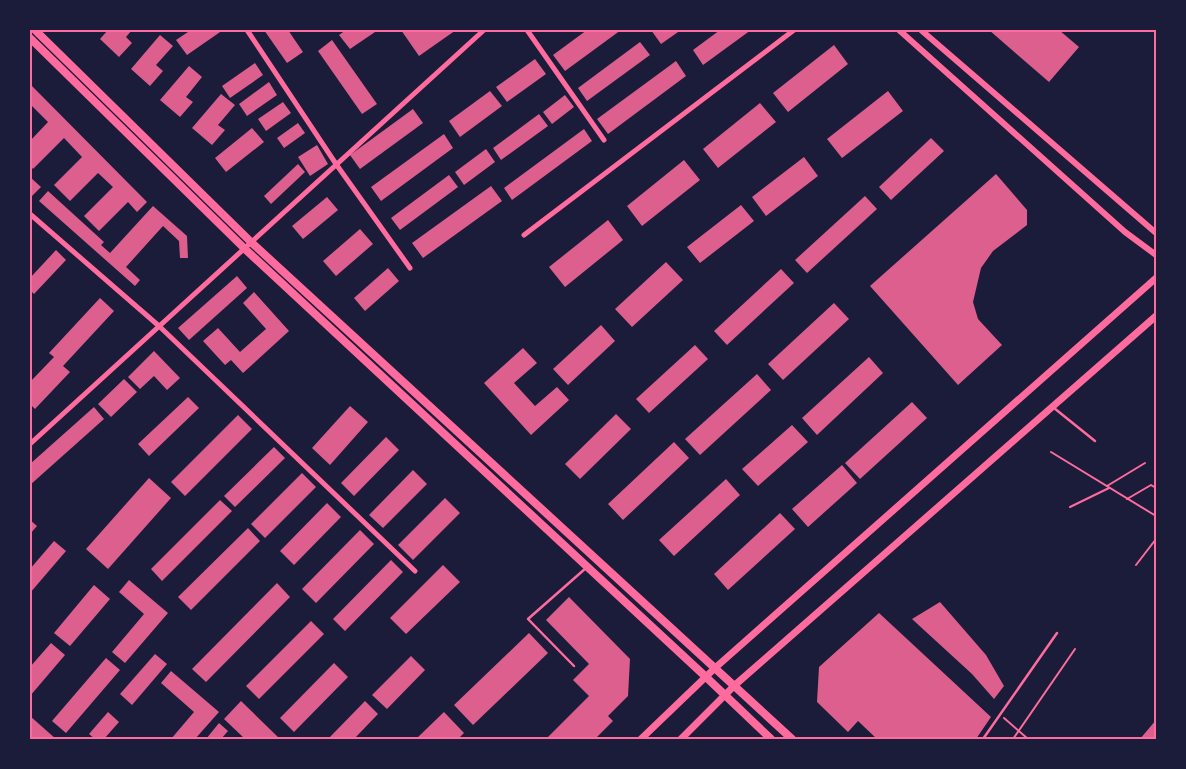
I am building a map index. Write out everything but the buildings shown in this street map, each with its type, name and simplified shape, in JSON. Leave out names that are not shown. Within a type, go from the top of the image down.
[{"type":"main road","points":[[36,30],[252,243],[792,739]]},
{"type":"main road","points":[[44,30],[50,45]]},
{"type":"main road","points":[[30,38],[245,250],[771,739]]},
{"type":"main road","points":[[641,739],[716,668],[1156,278]]},
{"type":"main road","points":[[681,739],[735,685],[1156,316]]},
{"type":"street","points":[[247,30],[336,164],[410,268]]},
{"type":"street","points":[[30,444],[245,250],[336,164],[484,30]]},
{"type":"street","points":[[527,30],[604,140]]},
{"type":"street","points":[[524,235],[794,30]]},
{"type":"street","points":[[899,30],[1125,232],[1156,255]]},
{"type":"street","points":[[921,30],[1156,233]]},
{"type":"street","points":[[30,214],[159,326],[415,571]]},
{"type":"lane","points":[[1053,407],[1096,441]]},
{"type":"lane","points":[[574,666],[528,619],[587,567]]},
{"type":"lane","points":[[983,739],[1058,633]]},
{"type":"path","points":[[1051,452],[1156,516]]},
{"type":"path","points":[[1070,507],[1108,487],[1145,463]]},
{"type":"path","points":[[1127,499],[1151,485],[1156,488]]},
{"type":"path","points":[[1136,565],[1156,539]]},
{"type":"path","points":[[1013,739],[1076,649]]},
{"type":"path","points":[[1000,714],[1028,739]]}]
